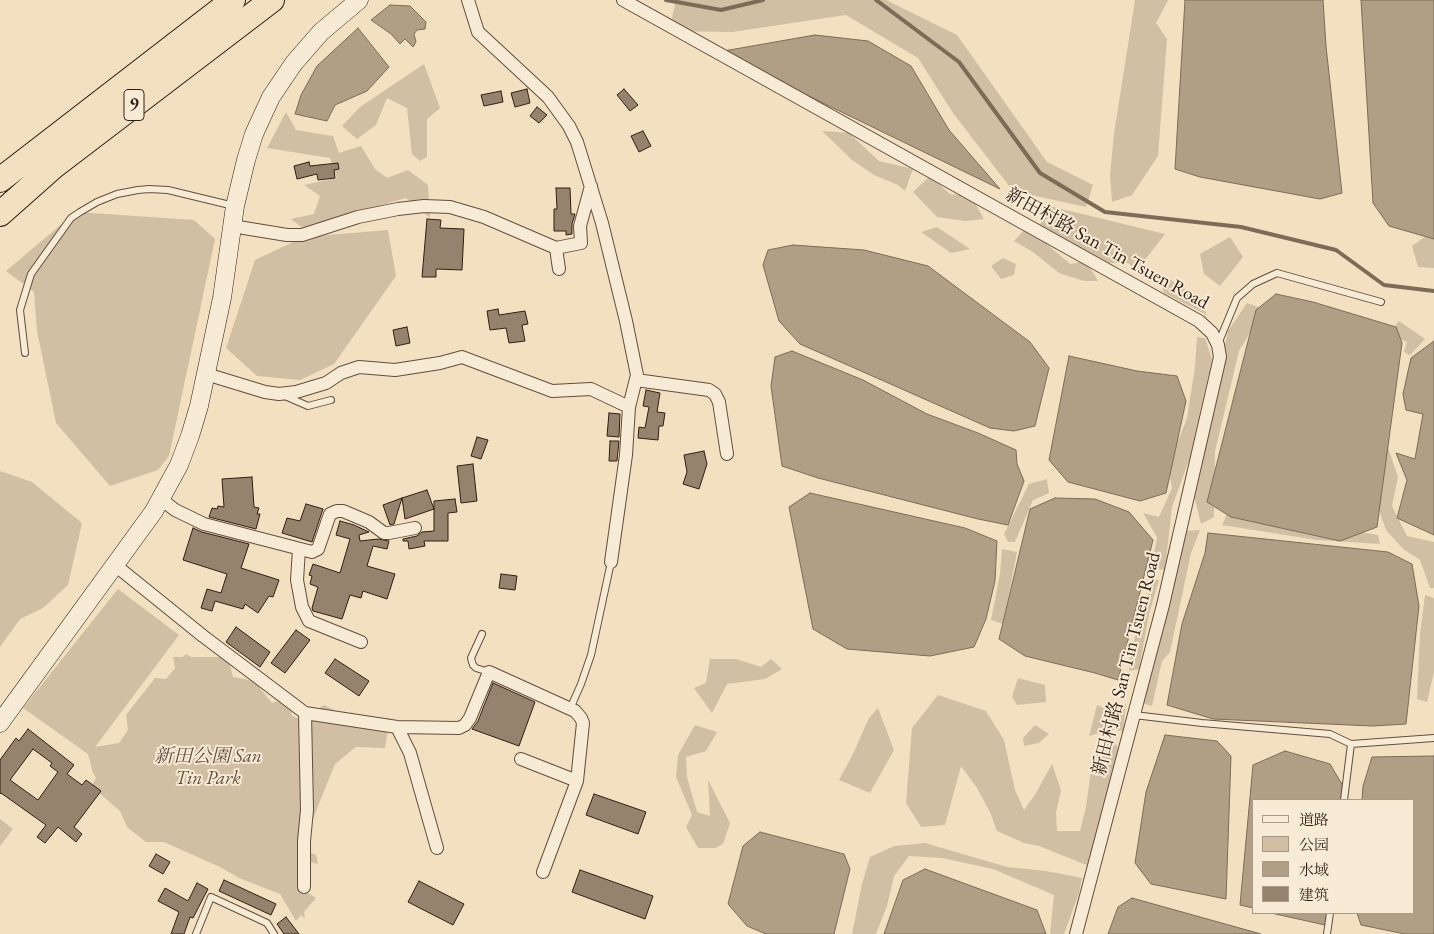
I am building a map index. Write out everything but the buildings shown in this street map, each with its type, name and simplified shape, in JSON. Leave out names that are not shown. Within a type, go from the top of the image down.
[{"type":"highway","name":"9","points":[[0,180],[233,0]]},
{"type":"highway","name":"9","points":[[0,214],[53,167],[272,0]]},
{"type":"main road","points":[[0,723],[116,565],[161,499],[179,464],[190,436],[206,374],[222,298],[235,206],[254,134],[265,108],[278,86],[311,42],[331,22],[359,0]]},
{"type":"street","points":[[468,0],[478,32],[548,97],[560,111],[577,142],[602,223],[637,375],[629,407],[626,455],[611,562]]},
{"type":"street","name":"新田村路 San Tin Tsuen Road","points":[[623,0],[1199,321],[1212,333],[1218,345],[1220,357],[1163,605],[1076,934]]},
{"type":"street","points":[[232,226],[287,235],[302,235],[365,216],[408,207],[438,206],[484,217],[556,248],[581,243],[580,226],[591,186]]},
{"type":"street","points":[[556,248],[559,269]]},
{"type":"street","points":[[206,374],[265,392],[279,394],[296,392],[326,383],[341,373],[359,367],[395,370],[440,363],[462,357],[552,390],[591,389],[629,407]]},
{"type":"street","points":[[636,380],[710,390],[715,394],[719,402],[727,454]]},
{"type":"street","points":[[161,499],[175,510],[204,524],[312,552],[318,549],[330,514],[337,511],[343,511],[369,522],[384,533],[415,528]]},
{"type":"street","points":[[299,549],[297,580],[302,607],[309,622],[361,642]]},
{"type":"street","points":[[116,565],[203,636],[305,713],[397,727],[459,728],[470,718],[489,672],[570,709],[579,715],[583,723],[577,781],[543,872]]},
{"type":"street","points":[[304,887],[304,841],[307,810],[305,713]]},
{"type":"street","points":[[397,727],[410,753],[437,848]]},
{"type":"street","points":[[521,759],[577,781]]},
{"type":"lane","points":[[26,353],[20,310],[31,274],[71,218],[97,202],[117,194],[150,189],[168,190],[235,206]]},
{"type":"lane","points":[[1218,345],[1237,298],[1253,284],[1277,273],[1381,302]]},
{"type":"lane","points":[[279,394],[308,406],[332,400]]},
{"type":"lane","points":[[570,709],[579,691],[591,655],[611,562]]},
{"type":"lane","points":[[482,634],[472,662],[476,668],[489,672]]},
{"type":"lane","points":[[1134,715],[1330,734],[1351,744],[1434,738]]},
{"type":"lane","points":[[1344,799],[1351,744]]},
{"type":"lane","points":[[196,934],[211,898],[267,923],[274,934]]},
{"type":"lane","points":[[1327,934],[1330,914]]},
{"type":"green space","points":[[676,0],[886,0],[957,35],[1047,162],[1093,185],[1086,207],[1013,191],[953,113],[918,58],[846,15],[732,32],[669,31]]},
{"type":"green space","points":[[1135,0],[1168,0],[1156,23],[1167,39],[1158,156],[1132,195],[1112,202],[1110,175],[1114,134]]},
{"type":"green space","points":[[424,64],[440,108],[427,119],[427,157],[420,161],[412,154],[407,108],[387,98],[376,125],[357,139],[342,126],[360,107]]},
{"type":"green space","points":[[286,112],[296,130],[333,136],[339,153],[361,146],[375,169],[387,178],[408,170],[428,185],[430,218],[406,198],[308,232],[291,219],[314,214],[320,196],[304,185],[337,178],[330,158],[267,148]]},
{"type":"green space","points":[[822,131],[849,133],[879,161],[913,169],[905,191],[898,185],[874,175],[852,160]]},
{"type":"green space","points":[[930,176],[950,194],[971,196],[984,219],[966,221],[937,217],[913,192]]},
{"type":"green space","points":[[1049,206],[1165,234],[1137,270],[1128,263],[1100,263],[1038,229]]},
{"type":"green space","points":[[76,212],[194,220],[215,239],[169,456],[158,470],[110,486],[56,423],[37,331],[34,292],[6,271]]},
{"type":"green space","points":[[937,227],[970,249],[951,253],[921,232]]},
{"type":"green space","points":[[1027,227],[1070,264],[1086,261],[1098,281],[1084,281],[1059,273],[1033,252],[1014,241]]},
{"type":"green space","points":[[388,230],[396,276],[334,364],[300,380],[257,376],[226,348],[255,260],[304,237]]},
{"type":"green space","points":[[1433,231],[1434,268],[1418,267],[1412,246]]},
{"type":"green space","points":[[1230,237],[1243,257],[1220,286],[1204,274],[1200,254]]},
{"type":"green space","points":[[1003,258],[1016,264],[1014,275],[1001,279],[991,266]]},
{"type":"green space","points":[[1159,277],[1169,279],[1199,298],[1207,315],[1164,293]]},
{"type":"green space","points":[[1247,303],[1264,309],[1239,351],[1215,451],[1214,517],[1201,524],[1193,492],[1228,331]]},
{"type":"green space","points":[[1399,321],[1425,339],[1410,355],[1404,352],[1407,342],[1389,334]]},
{"type":"green space","points":[[1197,337],[1205,338],[1212,359],[1190,457],[1172,507],[1165,570],[1159,569],[1153,559],[1157,537],[1143,513],[1159,517],[1172,488],[1168,467],[1187,418],[1195,367]]},
{"type":"green space","points":[[1386,442],[1398,477],[1392,506],[1407,536],[1434,542],[1434,588],[1430,588],[1420,560],[1403,549],[1386,530],[1372,491]]},
{"type":"green space","points":[[0,471],[32,482],[82,523],[68,585],[43,608],[20,619],[0,647]]},
{"type":"green space","points":[[1047,479],[1049,493],[1033,500],[1015,542],[1008,542],[1004,534],[1029,484]]},
{"type":"green space","points":[[1231,505],[1378,535],[1380,544],[1317,540],[1222,525]]},
{"type":"green space","points":[[1200,530],[1191,553],[1170,652],[1162,661],[1152,706],[1141,703],[1185,531]]},
{"type":"green space","points":[[1002,549],[1017,552],[1003,624],[991,620],[1000,574]]},
{"type":"green space","points":[[1152,579],[1159,580],[1149,614],[1139,669],[1129,671],[1131,651]]},
{"type":"green space","name":"新田公園 San Tin Park","points":[[118,589],[179,635],[95,747],[119,743],[128,730],[126,715],[155,678],[166,679],[175,668],[173,657],[183,657],[186,654],[191,657],[228,657],[233,677],[254,681],[272,703],[289,698],[292,716],[302,720],[324,705],[346,716],[374,720],[390,718],[385,748],[356,747],[335,764],[304,841],[304,850],[316,855],[318,864],[303,860],[302,889],[316,898],[304,912],[305,919],[301,915],[296,921],[280,894],[239,878],[220,867],[164,842],[146,842],[127,827],[120,811],[91,786],[96,778],[88,754],[23,708]]},
{"type":"green space","points":[[1425,595],[1434,598],[1434,672],[1427,702],[1417,699],[1420,634]]},
{"type":"green space","points":[[710,659],[736,659],[761,667],[771,659],[782,669],[765,679],[727,684],[712,713],[694,688],[706,683]]},
{"type":"green space","points":[[1018,678],[1045,685],[1046,702],[1017,705],[1012,697]]},
{"type":"green space","points":[[938,695],[986,711],[1004,740],[1015,790],[1024,810],[1052,764],[1061,790],[1056,813],[1057,831],[1080,831],[1086,807],[1093,756],[1112,738],[1118,748],[1089,866],[1039,846],[1024,843],[997,831],[990,812],[977,788],[961,766],[945,825],[921,827],[906,803],[912,728]]},
{"type":"green space","points":[[1126,704],[1123,731],[1109,730],[1089,736],[1097,705],[1114,713]]},
{"type":"green space","points":[[878,708],[894,750],[870,793],[839,780],[869,718]]},
{"type":"green space","points":[[695,725],[717,732],[706,751],[686,757],[687,777],[697,812],[710,816],[708,780],[730,823],[723,844],[715,848],[698,848],[686,827],[692,815],[676,777],[678,755]]},
{"type":"green space","points":[[1035,725],[1049,734],[1039,743],[1024,746],[1023,738]]},
{"type":"green space","points":[[0,819],[13,829],[0,846]]},
{"type":"green space","points":[[925,843],[1007,867],[1046,871],[1082,878],[1079,893],[1064,934],[1050,934],[1054,895],[993,869],[942,858],[909,856],[894,876],[887,906],[876,934],[852,934],[862,884],[870,857],[894,846]]},
{"type":"water","points":[[1185,0],[1323,0],[1326,46],[1342,193],[1320,199],[1200,177],[1175,169]]},
{"type":"water","points":[[1361,0],[1434,0],[1434,239],[1389,226],[1373,203]]},
{"type":"water","points":[[390,5],[410,6],[426,22],[425,29],[417,30],[414,34],[416,42],[413,47],[405,39],[400,44],[391,34],[371,20]]},
{"type":"water","points":[[358,28],[389,67],[367,91],[335,105],[327,121],[295,114],[301,95],[317,66]]},
{"type":"water","points":[[815,35],[868,41],[911,66],[949,130],[1000,189],[718,52]]},
{"type":"water","points":[[793,245],[864,250],[928,266],[1030,342],[1049,368],[1035,426],[1014,431],[990,428],[800,344],[779,321],[763,265],[768,250]]},
{"type":"water","points":[[1276,294],[1313,302],[1396,327],[1402,343],[1377,527],[1340,541],[1231,517],[1207,502],[1256,310]]},
{"type":"water","points":[[1434,341],[1434,535],[1397,518],[1407,480],[1396,453],[1415,459],[1423,414],[1406,410],[1403,394],[1411,358]]},
{"type":"water","points":[[792,351],[863,380],[927,414],[978,433],[1016,450],[1017,464],[1024,481],[1008,525],[818,478],[782,466],[771,386],[775,357]]},
{"type":"water","points":[[1069,356],[1137,371],[1177,376],[1186,401],[1166,493],[1140,501],[1068,482],[1049,460]]},
{"type":"water","points":[[810,493],[965,528],[997,541],[995,581],[986,619],[974,647],[930,656],[847,649],[813,629],[789,507]]},
{"type":"water","points":[[1055,498],[1095,499],[1129,512],[1153,540],[1118,680],[1025,656],[999,639],[1030,509]]},
{"type":"water","points":[[1208,533],[1388,552],[1412,564],[1419,606],[1406,724],[1373,726],[1213,719],[1167,705],[1182,624],[1205,553]]},
{"type":"water","points":[[1165,735],[1217,741],[1231,756],[1226,899],[1151,884],[1135,863],[1146,792]]},
{"type":"water","points":[[1285,751],[1330,764],[1343,786],[1341,799],[1252,799],[1252,908],[1240,905],[1253,765]]},
{"type":"water","points":[[1434,756],[1434,934],[1405,934],[1361,925],[1357,914],[1414,914],[1414,799],[1362,799],[1363,786],[1372,757]]},
{"type":"water","points":[[760,832],[844,854],[850,869],[834,934],[766,934],[747,926],[728,904],[743,846]]},
{"type":"water","points":[[925,869],[1037,910],[1046,934],[884,934],[903,880]]},
{"type":"water","points":[[1132,898],[1261,934],[1108,934],[1118,907]]},
{"type":"water","points":[[1276,914],[1327,914],[1325,925]]},
{"type":"waterway","points":[[666,0],[721,10],[763,0]]},
{"type":"waterway","points":[[876,0],[959,62],[1040,173],[1105,212],[1241,227],[1336,250],[1384,285],[1434,291]]}]
